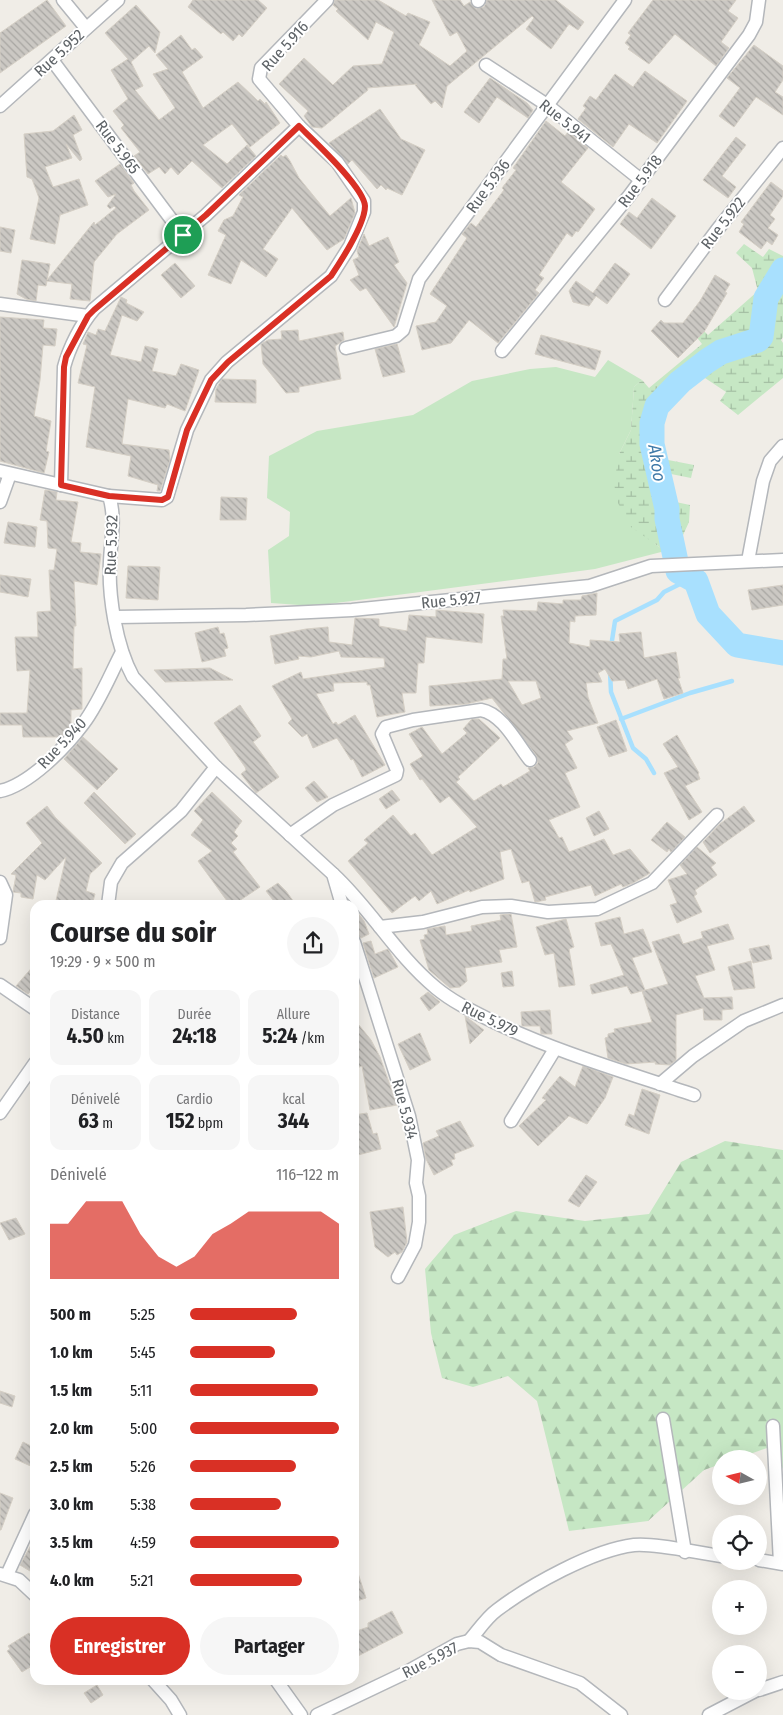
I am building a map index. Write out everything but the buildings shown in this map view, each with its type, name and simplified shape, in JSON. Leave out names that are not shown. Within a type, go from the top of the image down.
[{"type":"street","points":[[62,0],[86,28]]},
{"type":"street","name":"Rue 5.952","points":[[0,106],[118,0]]},
{"type":"street","name":"Rue 5.916","points":[[109,496],[162,500],[168,497],[190,423],[211,380],[228,362],[331,276],[350,246],[364,212],[364,201],[337,162],[299,126],[260,82],[261,68],[327,0]]},
{"type":"street","name":"Rue 5.936","points":[[346,348],[396,336],[403,330],[420,279],[625,0]]},
{"type":"street","name":"Rue 5.918","points":[[502,351],[641,180],[749,35],[756,22],[759,0]]},
{"type":"street","name":"Rue 5.965","points":[[52,60],[183,235]]},
{"type":"street","name":"Rue 5.941","points":[[486,65],[547,105],[641,180]]},
{"type":"street","points":[[61,485],[64,367],[66,357],[88,316],[206,215],[299,126]]},
{"type":"street","name":"Rue 5.922","points":[[665,300],[716,230],[783,148]]},
{"type":"street","points":[[0,304],[88,316]]},
{"type":"street","points":[[748,561],[763,481],[770,461],[783,446]]},
{"type":"street","points":[[0,502],[5,473]]},
{"type":"street","name":"Rue 5.932","points":[[5,473],[109,496],[113,513],[110,582],[122,652],[133,677],[216,767]]},
{"type":"street","name":"Rue 5.927","points":[[116,617],[246,615],[352,610],[590,586],[651,566],[783,560]]},
{"type":"street","name":"Rue 5.940","points":[[0,791],[23,782],[41,768],[83,724],[122,652]]},
{"type":"street","points":[[290,835],[333,805],[396,775],[397,770],[382,734],[386,727],[413,720],[481,710],[487,711],[496,716],[530,760]]},
{"type":"street","points":[[109,900],[112,882],[122,863],[181,811],[216,767],[333,874],[341,900]]},
{"type":"street","points":[[380,927],[423,922],[482,907],[511,906],[548,912],[596,909],[652,883],[717,815]]},
{"type":"street","name":"Rue 5.979","points":[[333,874],[359,900]]},
{"type":"street","points":[[0,882],[6,895],[0,938]]},
{"type":"street","name":"Rue 5.979","points":[[359,900],[401,955],[436,988],[456,1003],[555,1049],[694,1095]]},
{"type":"street","name":"Rue 5.934","points":[[359,958],[406,1108],[418,1160],[416,1183],[419,1196],[419,1222],[416,1246],[398,1277]]},
{"type":"street","points":[[0,985],[30,1006]]},
{"type":"street","points":[[660,1084],[693,1056],[744,1021],[783,1004]]},
{"type":"street","points":[[510,1121],[555,1049]]},
{"type":"street","points":[[0,1113],[30,1070]]},
{"type":"street","points":[[663,1419],[685,1552]]},
{"type":"street","points":[[767,1561],[782,1564],[780,1500],[773,1426]]},
{"type":"street","points":[[30,1524],[4,1575],[20,1580],[30,1590]]},
{"type":"street","points":[[469,1641],[495,1611],[545,1579],[590,1559],[634,1546],[645,1545],[712,1555]]},
{"type":"street","name":"Rue 5.937","points":[[317,1715],[403,1674],[457,1644],[469,1641],[480,1642],[501,1655],[580,1683],[621,1715]]},
{"type":"street","points":[[767,1687],[783,1682]]},
{"type":"street","points":[[158,1685],[180,1715]]},
{"type":"street","points":[[280,1685],[301,1715]]},
{"type":"street","points":[[708,1715],[737,1700]]},
{"type":"green space","points":[[744,244],[763,257],[769,249],[783,256],[783,337],[781,340],[783,343],[783,378],[738,415],[720,401],[726,392],[699,374],[678,401],[666,399],[657,428],[663,459],[694,465],[691,478],[671,474],[671,501],[690,505],[689,522],[678,546],[665,551],[631,527],[618,503],[614,484],[619,454],[631,430],[634,387],[642,380],[649,388],[702,344],[695,335],[702,329],[708,335],[758,291],[752,268],[736,253]]},
{"type":"green space","points":[[608,360],[642,380],[634,387],[631,430],[619,454],[655,544],[665,551],[595,569],[313,606],[271,603],[268,550],[289,536],[290,512],[267,498],[269,456],[317,431],[413,415],[472,381],[530,369],[556,367],[595,377]]},
{"type":"green space","points":[[725,1141],[783,1150],[783,1469],[770,1447],[762,1450],[712,1450],[712,1467],[704,1470],[648,1521],[569,1531],[537,1401],[508,1376],[473,1387],[442,1378],[431,1333],[425,1269],[454,1235],[516,1211],[585,1221],[649,1214],[681,1162]]},
{"type":"waterway","name":"Akoo","points":[[783,270],[766,298],[761,337],[758,340],[721,352],[680,382],[657,406],[652,423],[652,444],[667,509],[667,519],[678,571],[696,581],[708,614],[737,645],[783,653]]},
{"type":"waterway","points":[[611,647],[615,621],[657,600],[664,592],[682,583],[686,577]]},
{"type":"waterway","points":[[610,672],[611,692],[633,748],[646,759],[654,773]]},
{"type":"waterway","points":[[621,719],[690,693],[732,681]]},
{"type":"route","points":[[299,126],[337,162],[364,201],[365,206],[350,246],[331,276],[228,362],[211,380],[187,430],[168,497],[162,500],[109,496],[61,485],[60,462],[66,357],[88,316],[183,235],[299,126]]}]
